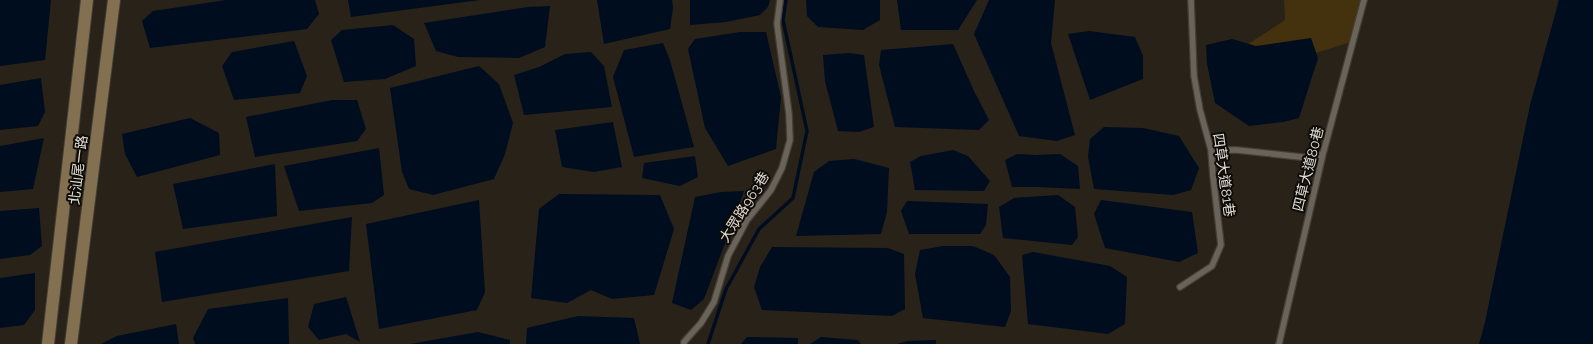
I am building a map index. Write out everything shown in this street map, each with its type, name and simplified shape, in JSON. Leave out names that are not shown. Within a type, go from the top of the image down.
[{"type":"street","name":"北汕尾一路","points":[[48,344],[87,0]]},
{"type":"street","name":"北汕尾一路","points":[[71,344],[114,0]]},
{"type":"lane","name":"大眾路963巷","points":[[684,344],[684,342],[701,323],[714,302],[728,256],[747,220],[771,190],[782,168],[790,140],[790,114],[777,24],[780,0]]},
{"type":"lane","name":"四草大道81巷","points":[[1180,288],[1212,266],[1221,245],[1211,150],[1200,110],[1194,76],[1191,0]]},
{"type":"lane","name":"四草大道80巷","points":[[1279,344],[1323,154],[1364,0]]},
{"type":"lane","points":[[1211,150],[1237,150],[1310,158],[1323,154]]},
{"type":"shaded area","points":[[1284,0],[1367,0],[1351,42],[1278,65],[1239,50],[1285,20]]},
{"type":"water","points":[[0,0],[51,0],[45,60],[0,66]]},
{"type":"water","points":[[226,0],[315,0],[319,14],[307,29],[150,48],[142,21],[153,11]]},
{"type":"water","points":[[348,0],[480,0],[351,17]]},
{"type":"water","points":[[597,0],[672,0],[673,8],[670,29],[604,44]]},
{"type":"water","points":[[690,0],[770,0],[768,7],[760,15],[726,22],[690,25]]},
{"type":"water","points":[[806,0],[880,0],[880,20],[863,30],[818,27],[807,16]]},
{"type":"water","points":[[897,0],[977,0],[958,30],[901,30]]},
{"type":"water","points":[[989,0],[1055,0],[1051,43],[1075,135],[1057,141],[1019,136],[974,34]]},
{"type":"water","points":[[1559,0],[1593,0],[1593,344],[1479,344],[1485,322],[1530,105]]},
{"type":"water","points":[[550,6],[545,47],[519,58],[458,57],[436,51],[424,23],[528,7]]},
{"type":"water","points":[[393,25],[414,39],[416,66],[385,79],[344,82],[331,40],[342,30]]},
{"type":"water","points":[[1089,31],[1135,37],[1143,56],[1143,79],[1090,100],[1068,34]]},
{"type":"water","points":[[740,32],[766,32],[781,97],[776,149],[728,166],[705,128],[688,49],[695,39]]},
{"type":"water","points":[[1311,38],[1318,58],[1299,118],[1283,122],[1249,126],[1215,103],[1207,64],[1206,45],[1232,39],[1256,46]]},
{"type":"water","points":[[294,41],[307,76],[300,93],[234,100],[222,66],[232,52]]},
{"type":"water","points":[[663,43],[670,60],[694,147],[634,157],[613,77],[624,50]]},
{"type":"water","points":[[953,44],[989,120],[979,130],[895,127],[879,65],[881,50]]},
{"type":"water","points":[[591,52],[604,66],[612,107],[524,115],[514,75],[539,67],[565,54]]},
{"type":"water","points":[[849,53],[864,55],[874,127],[859,132],[838,131],[825,81],[823,55]]},
{"type":"water","points":[[479,66],[499,84],[513,123],[505,154],[494,179],[433,195],[409,189],[402,172],[390,88]]},
{"type":"water","points":[[41,78],[45,112],[38,126],[0,130],[0,85]]},
{"type":"water","points":[[332,100],[357,100],[366,129],[357,141],[255,157],[246,117]]},
{"type":"water","points":[[190,118],[219,133],[220,155],[137,177],[125,154],[122,134]]},
{"type":"water","points":[[613,122],[622,167],[594,172],[562,167],[555,130]]},
{"type":"water","points":[[1104,127],[1143,128],[1179,136],[1199,168],[1191,190],[1173,195],[1094,189],[1088,157],[1090,139]]},
{"type":"water","points":[[44,138],[33,189],[0,192],[0,146]]},
{"type":"water","points":[[379,148],[384,195],[372,203],[299,211],[284,166]]},
{"type":"water","points":[[953,150],[968,156],[990,181],[984,191],[915,190],[910,162],[921,156]]},
{"type":"water","points":[[1017,154],[1060,154],[1078,166],[1080,189],[1012,187],[1005,160]]},
{"type":"water","points":[[695,156],[698,177],[680,186],[642,178],[644,163]]},
{"type":"water","points":[[854,159],[889,168],[887,212],[881,234],[796,236],[814,172],[829,161]]},
{"type":"water","points":[[275,164],[277,216],[183,229],[173,184]]},
{"type":"water","points":[[744,191],[704,299],[691,310],[672,303],[695,197],[721,192]]},
{"type":"water","points":[[559,194],[660,195],[674,229],[654,295],[612,299],[591,290],[567,303],[531,298],[539,209]]},
{"type":"water","points":[[1058,195],[1075,207],[1078,237],[1072,245],[1003,238],[999,207],[1014,198]]},
{"type":"water","points":[[479,200],[485,292],[477,310],[379,329],[366,224]]},
{"type":"water","points":[[1101,200],[1192,212],[1198,253],[1179,262],[1105,248],[1094,214]]},
{"type":"water","points":[[907,201],[988,204],[986,225],[980,234],[909,234],[901,211]]},
{"type":"water","points":[[39,208],[42,246],[30,255],[0,259],[0,211]]},
{"type":"water","points":[[352,217],[349,271],[162,302],[155,252]]},
{"type":"water","points":[[943,246],[973,246],[994,255],[1010,277],[1011,311],[1005,327],[923,318],[915,274],[920,250]]},
{"type":"water","points":[[772,247],[888,248],[904,254],[905,309],[892,316],[762,310],[754,287],[760,267]]},
{"type":"water","points":[[1033,252],[1110,266],[1127,277],[1125,324],[1108,334],[1028,324],[1022,255]]},
{"type":"water","points":[[35,273],[35,310],[24,325],[0,328],[0,278]]},
{"type":"water","points":[[346,297],[360,342],[346,334],[319,340],[308,327],[314,304]]},
{"type":"water","points":[[288,298],[289,344],[195,344],[193,338],[208,309]]},
{"type":"water","points":[[578,316],[634,318],[640,344],[526,344],[527,328]]},
{"type":"water","points":[[176,324],[179,344],[101,344],[117,336]]},
{"type":"water","points":[[478,332],[510,340],[510,344],[410,344]]},
{"type":"water","points":[[747,337],[798,338],[798,344],[741,344]]},
{"type":"water","points":[[821,337],[858,340],[861,344],[810,344]]},
{"type":"water","points":[[936,340],[936,344],[897,344],[907,341]]},
{"type":"waterway","points":[[708,344],[726,289],[759,229],[793,198],[807,131],[783,20],[786,0]]}]
